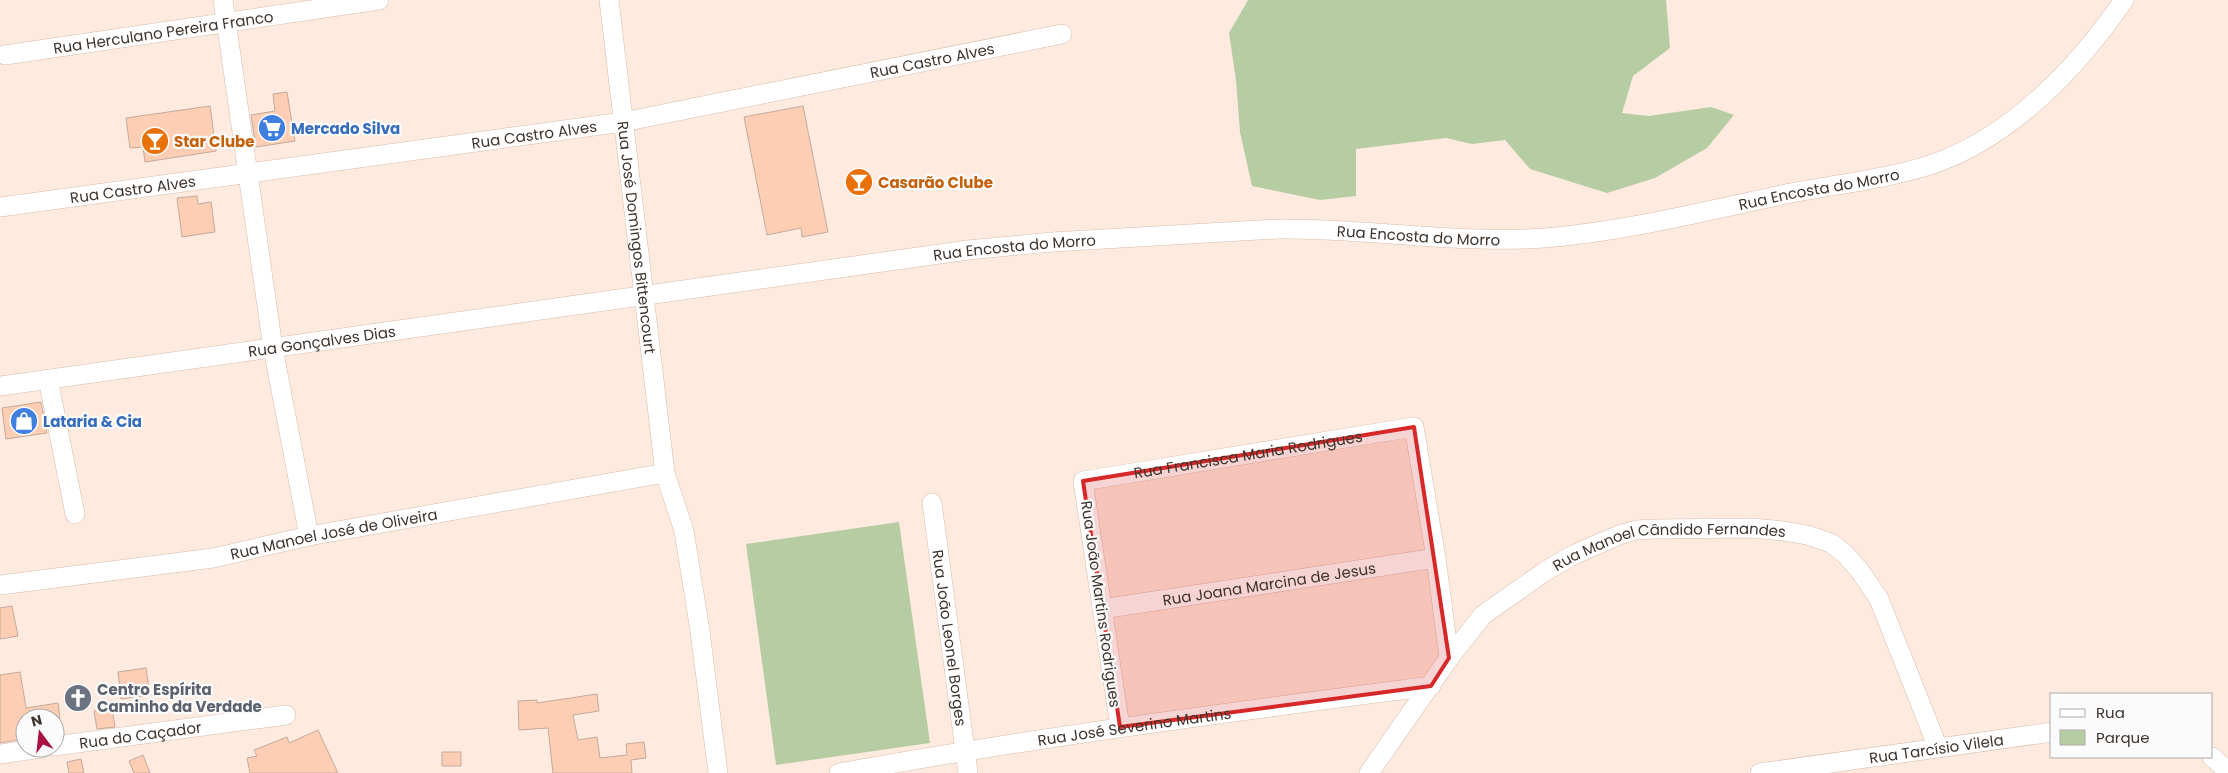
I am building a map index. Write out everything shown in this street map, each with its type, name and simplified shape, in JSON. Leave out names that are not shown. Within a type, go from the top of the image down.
[{"type":"street","points":[[223,0],[273,348],[310,536]]},
{"type":"street","name":"Rua Herculano Pereira Franco","points":[[6,55],[379,0]]},
{"type":"street","name":"Rua José Domingos Bittencourt","points":[[609,0],[665,473],[684,531],[700,631],[718,773]]},
{"type":"street","name":"Rua Encosta do Morro","points":[[644,295],[896,258],[1052,242],[1313,229],[1428,237],[1544,238],[1674,220],[1783,195],[1893,174],[1929,165],[1962,153],[1994,133],[2049,90],[2078,60],[2124,0]]},
{"type":"street","name":"Rua Castro Alves","points":[[0,207],[623,122],[1062,34]]},
{"type":"street","name":"Rua Gonçalves Dias","points":[[0,386],[644,295]]},
{"type":"street","points":[[48,379],[75,514]]},
{"type":"street","name":"Rua Francisca Maria Rodrigues","points":[[1083,481],[1414,427],[1436,558]]},
{"type":"street","name":"Rua Manoel José de Oliveira","points":[[0,585],[204,560],[310,536],[665,473]]},
{"type":"street","name":"Rua João Martins Rodrigues","points":[[1083,481],[1120,727]]},
{"type":"street","name":"Rua João Leonel Borges","points":[[932,503],[968,773]]},
{"type":"street","name":"Rua Manoel Cândido Fernandes","points":[[1369,773],[1450,658],[1483,616],[1498,603],[1571,556],[1619,535],[1636,530],[1751,528],[1792,532],[1831,543],[1845,554],[1860,571],[1878,599],[1938,748]]},
{"type":"street","points":[[1436,558],[1450,658]]},
{"type":"street","name":"Rua Joana Marcina de Jesus","points":[[1102,609],[1436,558]]},
{"type":"street","name":"Rua José Severino Martins","points":[[839,773],[964,750],[1120,727],[1431,686]]},
{"type":"street","name":"Rua do Caçador","points":[[65,745],[286,715]]},
{"type":"street","name":"Rua Tarcísio Vilela","points":[[1760,773],[2050,732]]},
{"type":"street","points":[[0,754],[15,752]]},
{"type":"street","points":[[2213,758],[2228,771]]},
{"type":"highlighted area","points":[[1414,427],[1449,658],[1431,686],[1120,727],[1083,481]]},
{"type":"green space","points":[[1248,0],[1666,0],[1670,48],[1633,76],[1622,113],[1649,116],[1711,107],[1734,115],[1707,148],[1655,178],[1607,193],[1530,169],[1505,140],[1472,144],[1446,138],[1356,149],[1356,196],[1320,200],[1252,186],[1240,132],[1236,80],[1229,33]]},
{"type":"green space","points":[[899,522],[930,743],[776,765],[746,544]]},
{"type":"building","name":"Mercado Silva","points":[[287,92],[295,141],[256,147],[251,115],[275,111],[273,94]]},
{"type":"building","points":[[210,106],[216,151],[145,162],[143,147],[130,148],[126,118]]},
{"type":"building","points":[[803,106],[828,232],[802,237],[801,228],[767,235],[744,117]]},
{"type":"building","points":[[197,196],[198,204],[211,202],[215,232],[182,237],[177,198]]},
{"type":"building","name":"Lataria & Cia","points":[[41,402],[47,433],[6,439],[2,408]]},
{"type":"building","points":[[12,606],[18,636],[0,639],[0,608]]},
{"type":"building","points":[[146,668],[150,695],[121,699],[118,672]]},
{"type":"building","points":[[20,672],[26,708],[15,708],[15,740],[0,743],[0,675]]},
{"type":"building","points":[[597,694],[599,711],[573,715],[578,740],[597,737],[600,758],[627,755],[626,744],[644,742],[646,758],[631,760],[632,773],[553,773],[548,728],[519,730],[518,701],[537,700],[537,703]]},
{"type":"building","points":[[58,703],[59,708],[26,708]]},
{"type":"building","points":[[112,708],[115,727],[97,729],[94,711]]},
{"type":"building","points":[[318,730],[338,773],[250,773],[247,758],[257,756],[254,750],[287,737],[289,743]]},
{"type":"building","points":[[442,752],[461,752],[461,766],[442,766]]},
{"type":"building","points":[[143,755],[150,773],[134,773],[129,761]]},
{"type":"building","points":[[81,759],[84,773],[69,773],[67,762]]},
{"type":"place","name":"Mercado Silva","points":[[272,128]]},
{"type":"place","name":"Star Clube","points":[[155,141]]},
{"type":"place","name":"Casarão Clube","points":[[859,182]]},
{"type":"place","name":"Lataria & Cia","points":[[24,421]]},
{"type":"place","name":"Centro Espírita Caminho da Verdade","points":[[78,698]]}]
